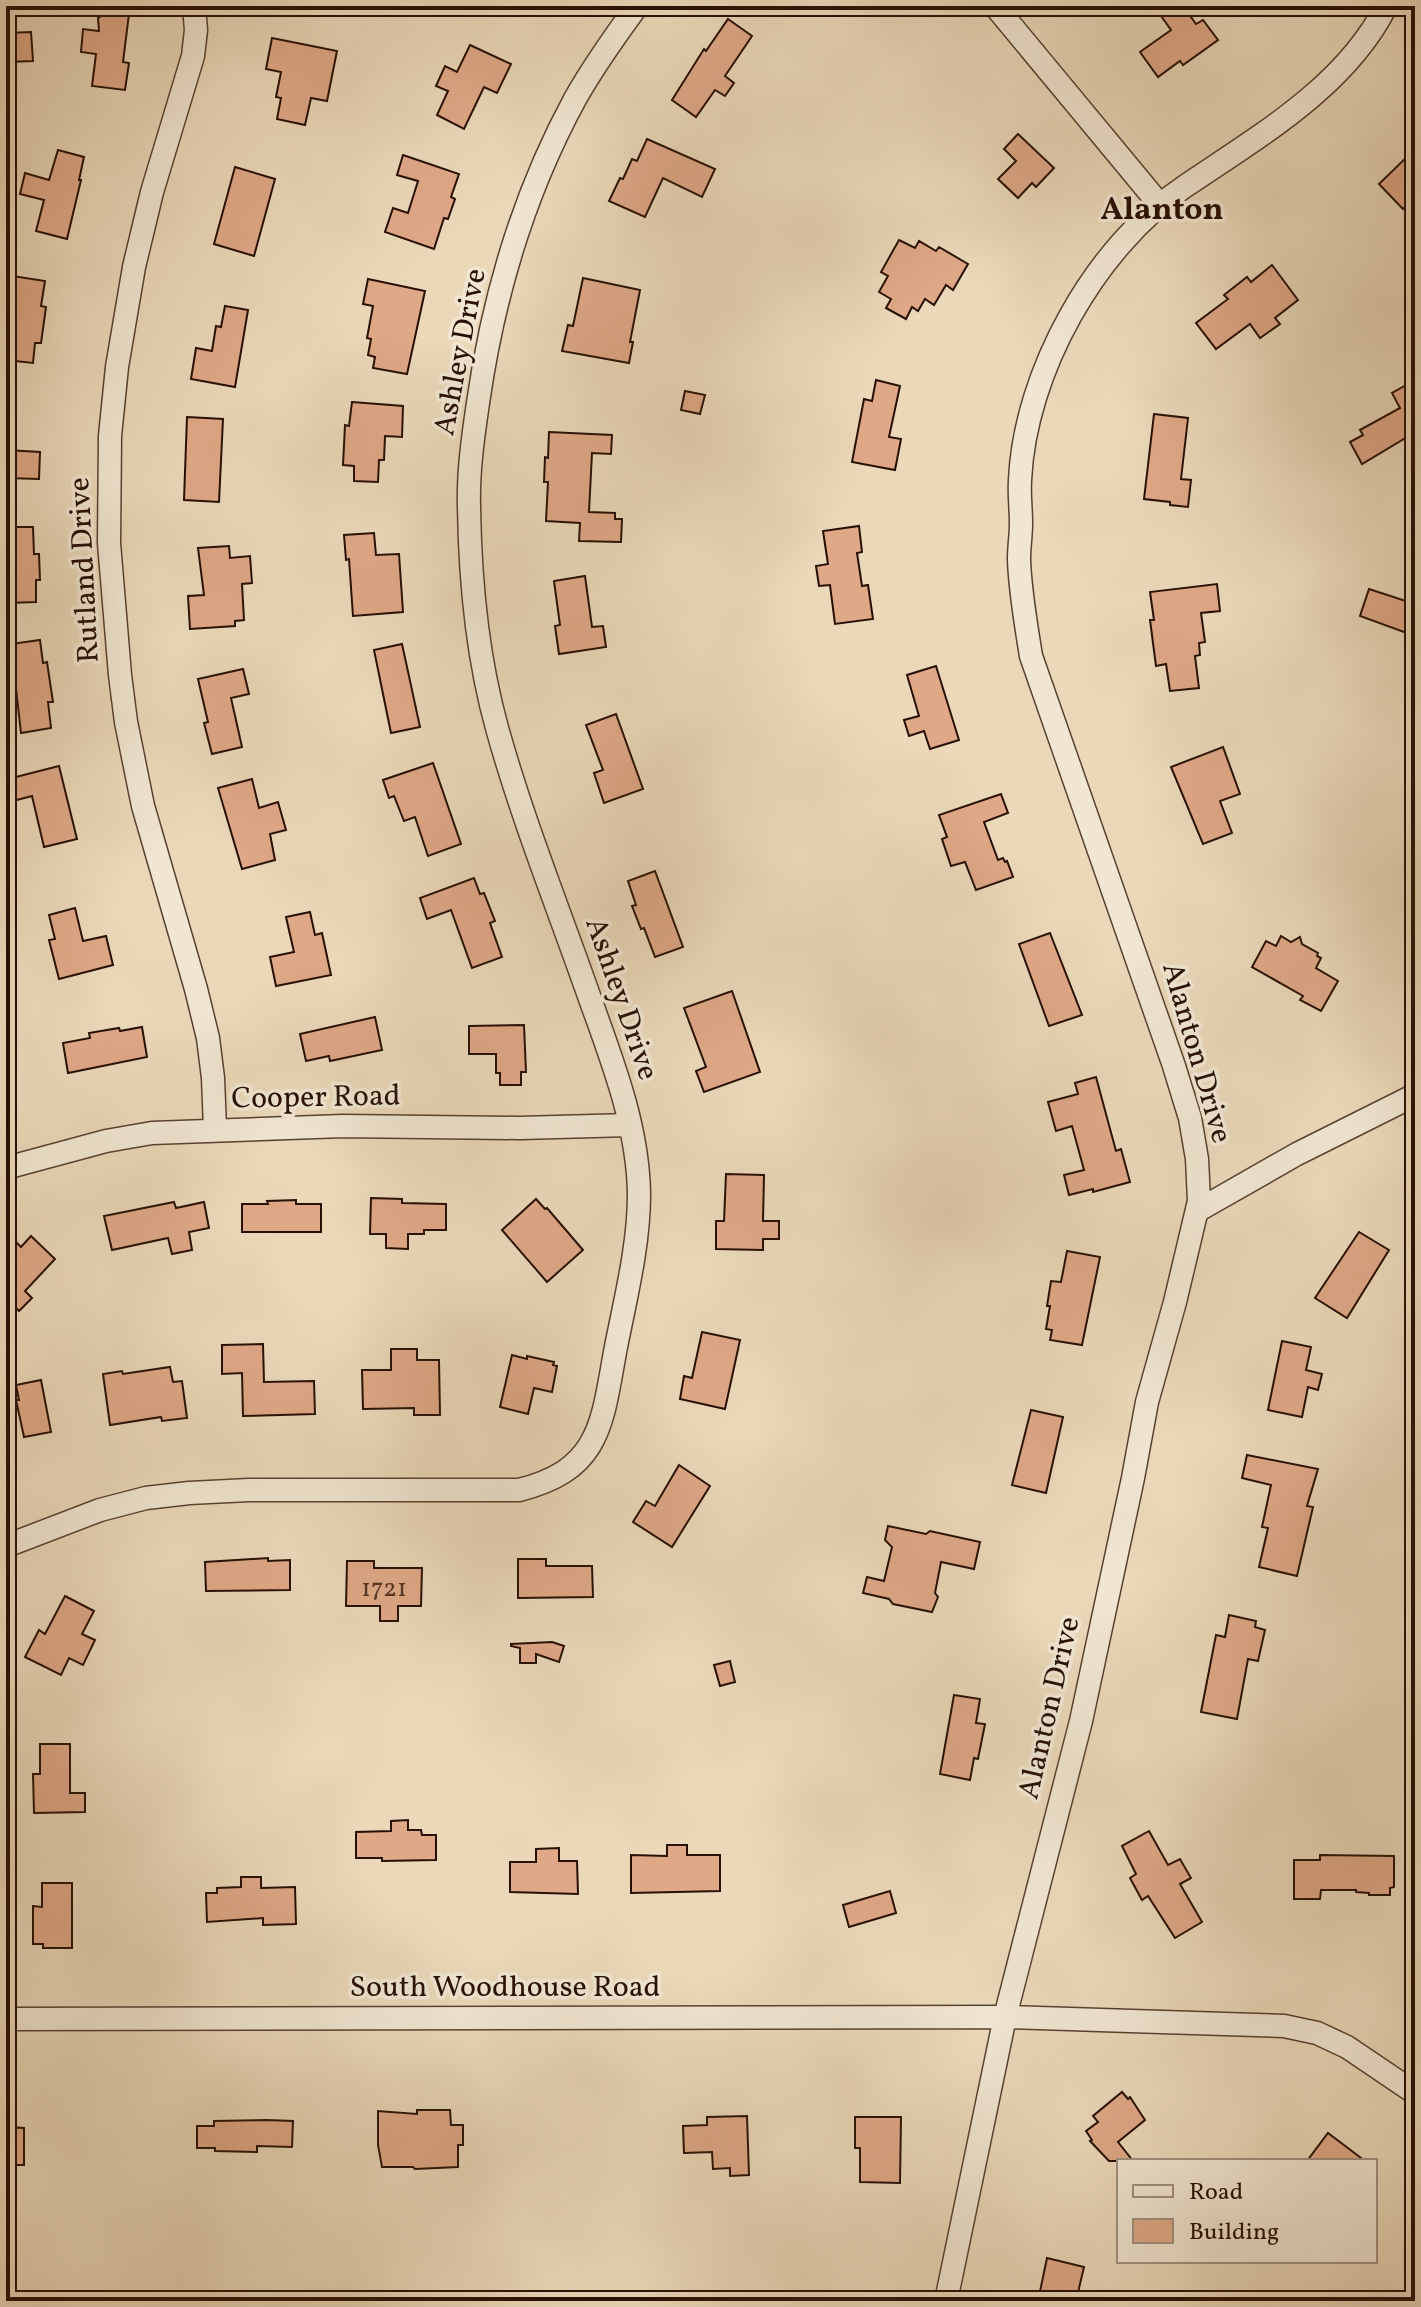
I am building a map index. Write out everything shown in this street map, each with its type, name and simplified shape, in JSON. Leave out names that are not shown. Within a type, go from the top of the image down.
[{"type":"street","name":"Rutland Drive","points":[[194,6],[196,30],[193,56],[137,252],[117,367],[110,436],[109,543],[126,722],[143,806],[208,1038],[215,1129]]},
{"type":"street","name":"Ashley Drive","points":[[6,1546],[100,1510],[146,1498],[249,1490],[519,1490],[558,1477],[577,1463],[592,1445],[606,1402],[637,1234],[639,1192],[630,1125],[617,1073],[518,799],[496,725],[481,658],[474,606],[469,504],[472,451],[485,351],[506,267],[524,212],[576,98],[637,6]]},
{"type":"street","points":[[995,6],[1160,205]]},
{"type":"street","name":"Alanton Drive","points":[[946,2301],[1005,2017],[1081,1721],[1147,1402],[1199,1201],[1197,1159],[1190,1118],[1174,1066],[1031,656],[1019,558],[1023,453],[1030,417],[1058,340],[1079,300],[1105,262],[1160,205],[1306,101],[1362,43],[1386,6]]},
{"type":"street","points":[[1197,1211],[1297,1154],[1415,1095]]},
{"type":"street","name":"Cooper Road","points":[[6,1168],[106,1141],[152,1133],[215,1129],[630,1125]]},
{"type":"street","name":"South Woodhouse Road","points":[[6,2019],[1005,2017],[1284,2026],[1317,2033],[1347,2047],[1415,2093]]},
{"type":"building","points":[[102,6],[130,6],[123,62],[129,63],[125,90],[92,86],[96,54],[81,52],[83,29],[99,31],[98,18]]},
{"type":"building","points":[[1154,6],[1183,6],[1196,24],[1203,20],[1218,40],[1183,65],[1180,61],[1158,77],[1140,52],[1171,30]]},
{"type":"building","points":[[728,19],[752,36],[725,76],[734,83],[725,96],[715,90],[696,117],[672,100],[704,49],[706,51]]},
{"type":"building","points":[[31,32],[33,61],[6,62],[6,33]]},
{"type":"building","points":[[272,38],[337,51],[327,101],[311,98],[305,125],[277,119],[281,98],[276,97],[281,72],[266,69]]},
{"type":"building","points":[[470,45],[511,64],[497,93],[484,87],[464,129],[437,115],[448,91],[436,86],[445,66],[457,72]]},
{"type":"building","points":[[1018,134],[1054,168],[1036,187],[1032,183],[1018,198],[998,179],[1016,161],[1004,149]]},
{"type":"building","points":[[647,139],[715,169],[702,197],[663,178],[645,217],[609,201],[632,159],[637,161]]},
{"type":"building","points":[[1415,149],[1415,197],[1403,209],[1379,184]]},
{"type":"building","points":[[58,150],[84,157],[67,239],[36,231],[44,200],[20,194],[25,173],[49,180]]},
{"type":"building","points":[[403,155],[459,174],[451,197],[455,199],[448,219],[444,218],[434,249],[385,232],[393,208],[408,213],[418,181],[397,175]]},
{"type":"building","points":[[235,167],[275,179],[254,256],[214,244]]},
{"type":"building","points":[[899,240],[915,248],[919,241],[936,251],[939,247],[968,264],[953,290],[946,285],[934,305],[925,299],[918,311],[912,307],[906,319],[886,308],[891,299],[879,292],[888,276],[881,272]]},
{"type":"building","points":[[1272,265],[1298,300],[1275,318],[1280,324],[1260,338],[1250,324],[1216,349],[1196,323],[1228,299],[1224,295],[1247,277],[1251,282]]},
{"type":"building","points":[[6,275],[45,281],[41,306],[46,307],[41,343],[35,343],[33,363],[6,360]]},
{"type":"building","points":[[583,278],[640,290],[629,363],[562,351],[568,325],[573,326]]},
{"type":"building","points":[[368,279],[425,291],[407,374],[373,368],[375,357],[368,355],[371,339],[367,338],[373,306],[363,304]]},
{"type":"building","points":[[225,306],[248,310],[235,387],[191,379],[196,348],[212,351],[216,326],[221,327]]},
{"type":"building","points":[[876,380],[900,386],[889,437],[901,439],[895,470],[852,462],[864,399],[872,401]]},
{"type":"building","points":[[1408,384],[1415,397],[1415,435],[1362,464],[1350,442],[1363,435],[1360,430],[1400,408],[1392,393]]},
{"type":"building","points":[[685,391],[705,395],[700,414],[681,410]]},
{"type":"building","points":[[352,402],[403,406],[402,437],[385,436],[384,460],[379,460],[378,482],[354,481],[354,466],[343,465],[345,425],[349,426]]},
{"type":"building","points":[[1154,414],[1188,418],[1181,479],[1191,480],[1188,507],[1144,499]]},
{"type":"building","points":[[187,417],[223,419],[219,502],[184,500]]},
{"type":"building","points":[[549,432],[612,435],[611,454],[592,453],[589,512],[615,513],[615,519],[622,519],[621,542],[579,541],[580,523],[546,521],[548,482],[544,482]]},
{"type":"building","points":[[6,450],[40,452],[39,479],[6,478]]},
{"type":"building","points":[[859,526],[862,552],[857,553],[862,586],[868,585],[873,619],[835,624],[830,585],[819,586],[816,566],[828,564],[823,531]]},
{"type":"building","points":[[6,527],[33,527],[34,554],[39,554],[40,580],[36,580],[36,602],[7,603]]},
{"type":"building","points":[[374,533],[376,555],[399,554],[403,612],[353,616],[344,535]]},
{"type":"building","points":[[229,546],[230,558],[250,556],[252,583],[242,584],[244,620],[235,621],[235,626],[190,629],[188,596],[204,595],[198,548]]},
{"type":"building","points":[[585,576],[592,627],[603,626],[606,647],[559,654],[555,626],[560,625],[554,581]]},
{"type":"building","points":[[1217,584],[1220,611],[1201,613],[1205,642],[1199,643],[1200,655],[1195,656],[1199,688],[1170,691],[1166,664],[1156,666],[1150,592]]},
{"type":"building","points":[[1369,589],[1415,604],[1415,636],[1360,616]]},
{"type":"building","points":[[40,640],[53,702],[48,702],[51,728],[21,733],[11,644]]},
{"type":"building","points":[[402,644],[420,727],[391,733],[374,650]]},
{"type":"building","points":[[936,666],[959,740],[930,749],[924,731],[909,736],[904,720],[919,716],[907,675]]},
{"type":"building","points":[[243,669],[249,694],[231,698],[242,747],[212,754],[198,679]]},
{"type":"building","points":[[616,714],[643,789],[604,803],[594,773],[603,770],[586,725]]},
{"type":"building","points":[[1223,747],[1240,794],[1220,801],[1232,833],[1203,844],[1171,767]]},
{"type":"building","points":[[433,763],[461,844],[428,856],[415,817],[404,821],[394,796],[389,798],[383,780]]},
{"type":"building","points":[[59,766],[77,839],[44,847],[32,796],[13,801],[8,779]]},
{"type":"building","points":[[252,779],[259,808],[278,802],[286,830],[270,834],[275,860],[242,869],[218,788]]},
{"type":"building","points":[[1001,794],[1008,813],[984,822],[998,860],[1003,858],[1007,861],[1013,877],[976,890],[965,862],[951,866],[942,839],[947,837],[939,815]]},
{"type":"building","points":[[655,871],[683,947],[655,957],[632,906],[636,905],[628,881]]},
{"type":"building","points":[[474,878],[480,894],[484,893],[495,921],[490,923],[502,957],[472,968],[451,910],[427,919],[420,898]]},
{"type":"building","points":[[75,908],[83,941],[106,936],[113,965],[59,979],[49,940],[55,939],[49,915]]},
{"type":"building","points":[[310,912],[315,935],[322,933],[331,975],[276,986],[270,957],[294,952],[286,917]]},
{"type":"building","points":[[1050,933],[1082,1015],[1049,1026],[1019,944]]},
{"type":"building","points":[[1281,936],[1291,942],[1300,937],[1302,944],[1321,958],[1316,968],[1338,981],[1321,1011],[1300,1000],[1303,996],[1252,967],[1266,941],[1276,946]]},
{"type":"building","points":[[732,991],[760,1072],[704,1092],[696,1071],[706,1067],[684,1008]]},
{"type":"building","points":[[375,1017],[382,1050],[330,1061],[329,1056],[306,1061],[300,1034]]},
{"type":"building","points":[[524,1025],[526,1072],[521,1072],[521,1085],[500,1085],[500,1073],[496,1073],[496,1054],[469,1054],[469,1026]]},
{"type":"building","points":[[142,1027],[147,1057],[68,1073],[63,1043],[90,1038],[89,1033]]},
{"type":"building","points":[[1096,1077],[1116,1151],[1121,1149],[1130,1182],[1069,1195],[1064,1175],[1084,1170],[1072,1126],[1056,1131],[1048,1102],[1078,1094],[1075,1083]]},
{"type":"building","points":[[726,1174],[764,1175],[763,1221],[779,1221],[779,1239],[763,1239],[763,1250],[716,1249],[716,1221],[724,1221]]},
{"type":"building","points":[[371,1198],[402,1199],[402,1203],[446,1204],[446,1230],[408,1234],[408,1249],[386,1248],[386,1234],[370,1234]]},
{"type":"building","points":[[536,1199],[583,1250],[547,1282],[502,1230]]},
{"type":"building","points":[[296,1200],[296,1204],[321,1204],[321,1232],[242,1232],[242,1204]]},
{"type":"building","points":[[174,1202],[176,1208],[204,1202],[209,1228],[189,1232],[192,1250],[172,1254],[168,1238],[112,1250],[104,1216]]},
{"type":"building","points":[[1359,1232],[1389,1250],[1347,1318],[1315,1298]]},
{"type":"building","points":[[31,1236],[55,1259],[25,1291],[32,1298],[19,1311],[12,1304],[6,1310],[6,1253],[16,1242],[21,1247]]},
{"type":"building","points":[[1067,1251],[1100,1257],[1082,1345],[1050,1340],[1052,1330],[1046,1329],[1051,1281],[1061,1282]]},
{"type":"building","points":[[702,1332],[740,1340],[725,1409],[680,1399],[684,1376],[692,1378]]},
{"type":"building","points":[[1282,1341],[1311,1347],[1306,1370],[1322,1374],[1318,1390],[1308,1387],[1302,1417],[1268,1410]]},
{"type":"building","points":[[263,1344],[264,1382],[314,1381],[315,1414],[243,1416],[242,1373],[222,1374],[222,1345]]},
{"type":"building","points":[[391,1349],[417,1349],[417,1360],[439,1360],[440,1415],[414,1415],[414,1408],[363,1409],[362,1370],[391,1370]]},
{"type":"building","points":[[512,1355],[554,1362],[553,1365],[557,1366],[552,1392],[534,1388],[528,1414],[500,1407]]},
{"type":"building","points":[[170,1367],[173,1382],[182,1381],[187,1418],[162,1421],[161,1417],[110,1425],[103,1374]]},
{"type":"building","points":[[41,1380],[51,1432],[24,1437],[16,1385]]},
{"type":"building","points":[[1031,1410],[1063,1417],[1046,1493],[1012,1485]]},
{"type":"building","points":[[1247,1455],[1318,1469],[1307,1506],[1313,1507],[1297,1576],[1259,1567],[1268,1528],[1262,1527],[1271,1485],[1242,1478]]},
{"type":"building","points":[[679,1465],[710,1486],[672,1547],[633,1522],[646,1501],[655,1506]]},
{"type":"building","points":[[888,1526],[980,1542],[974,1569],[941,1562],[935,1593],[938,1597],[932,1612],[893,1604],[889,1599],[863,1593],[867,1577],[884,1581],[892,1547],[885,1540]]},
{"type":"building","points":[[268,1558],[268,1561],[290,1560],[290,1590],[206,1591],[205,1562]]},
{"type":"building","points":[[518,1559],[546,1559],[546,1566],[592,1566],[593,1597],[518,1598]]},
{"type":"building","points":[[347,1561],[374,1561],[374,1568],[422,1568],[421,1606],[398,1606],[398,1621],[380,1621],[380,1606],[346,1606]]},
{"type":"building","points":[[65,1596],[94,1611],[82,1634],[95,1640],[83,1665],[69,1658],[61,1675],[25,1657],[39,1630],[45,1634]]},
{"type":"building","points":[[1229,1615],[1256,1621],[1255,1627],[1265,1630],[1258,1661],[1248,1659],[1237,1719],[1201,1712],[1216,1635],[1225,1637]]},
{"type":"building","points":[[552,1642],[564,1646],[559,1662],[536,1654],[536,1663],[520,1663],[520,1648],[511,1646],[511,1644]]},
{"type":"building","points":[[730,1661],[735,1682],[720,1686],[714,1665]]},
{"type":"building","points":[[954,1695],[980,1699],[976,1723],[985,1724],[970,1780],[940,1774]]},
{"type":"building","points":[[40,1744],[70,1744],[70,1793],[85,1793],[85,1812],[34,1813],[33,1774],[40,1774]]},
{"type":"building","points":[[408,1820],[408,1830],[421,1830],[422,1835],[436,1835],[436,1860],[356,1858],[356,1832],[391,1831],[391,1821]]},
{"type":"building","points":[[1149,1831],[1168,1865],[1180,1859],[1191,1878],[1180,1884],[1202,1922],[1175,1938],[1148,1896],[1142,1900],[1130,1878],[1136,1874],[1122,1846]]},
{"type":"building","points":[[667,1845],[687,1845],[687,1855],[720,1855],[720,1891],[631,1893],[631,1855],[667,1856]]},
{"type":"building","points":[[559,1848],[559,1861],[577,1861],[578,1894],[510,1892],[510,1862],[536,1862],[536,1849]]},
{"type":"building","points":[[1320,1855],[1394,1856],[1394,1887],[1390,1888],[1390,1895],[1369,1895],[1356,1890],[1321,1890],[1320,1899],[1294,1899],[1294,1860],[1320,1860]]},
{"type":"building","points":[[241,1877],[261,1877],[261,1888],[295,1887],[296,1924],[263,1925],[263,1918],[207,1922],[206,1893],[217,1893],[217,1888],[241,1887]]},
{"type":"building","points":[[42,1883],[72,1883],[72,1948],[43,1948],[43,1944],[33,1944],[33,1906],[42,1907]]},
{"type":"building","points":[[890,1891],[896,1913],[849,1927],[843,1905]]},
{"type":"building","points":[[1122,2092],[1128,2099],[1130,2097],[1145,2120],[1118,2142],[1131,2159],[1109,2161],[1090,2141],[1086,2131],[1098,2122],[1093,2116]]},
{"type":"building","points":[[417,2110],[450,2110],[451,2125],[463,2125],[463,2145],[458,2145],[458,2167],[382,2167],[378,2145],[378,2111],[417,2114]]},
{"type":"building","points":[[747,2116],[749,2175],[730,2176],[730,2168],[713,2169],[712,2152],[684,2153],[683,2126],[707,2125],[707,2117]]},
{"type":"building","points":[[855,2117],[901,2117],[900,2183],[860,2182],[860,2148],[855,2148]]},
{"type":"building","points":[[214,2121],[293,2121],[292,2147],[257,2146],[257,2152],[197,2148],[197,2126],[214,2126]]},
{"type":"building","points":[[6,2127],[24,2128],[24,2165],[6,2165]]},
{"type":"building","points":[[1328,2133],[1362,2159],[1308,2159]]},
{"type":"building","points":[[1047,2258],[1084,2267],[1076,2301],[1038,2301]]},
{"type":"district","name":"Alanton","points":[[1162,211]]}]
